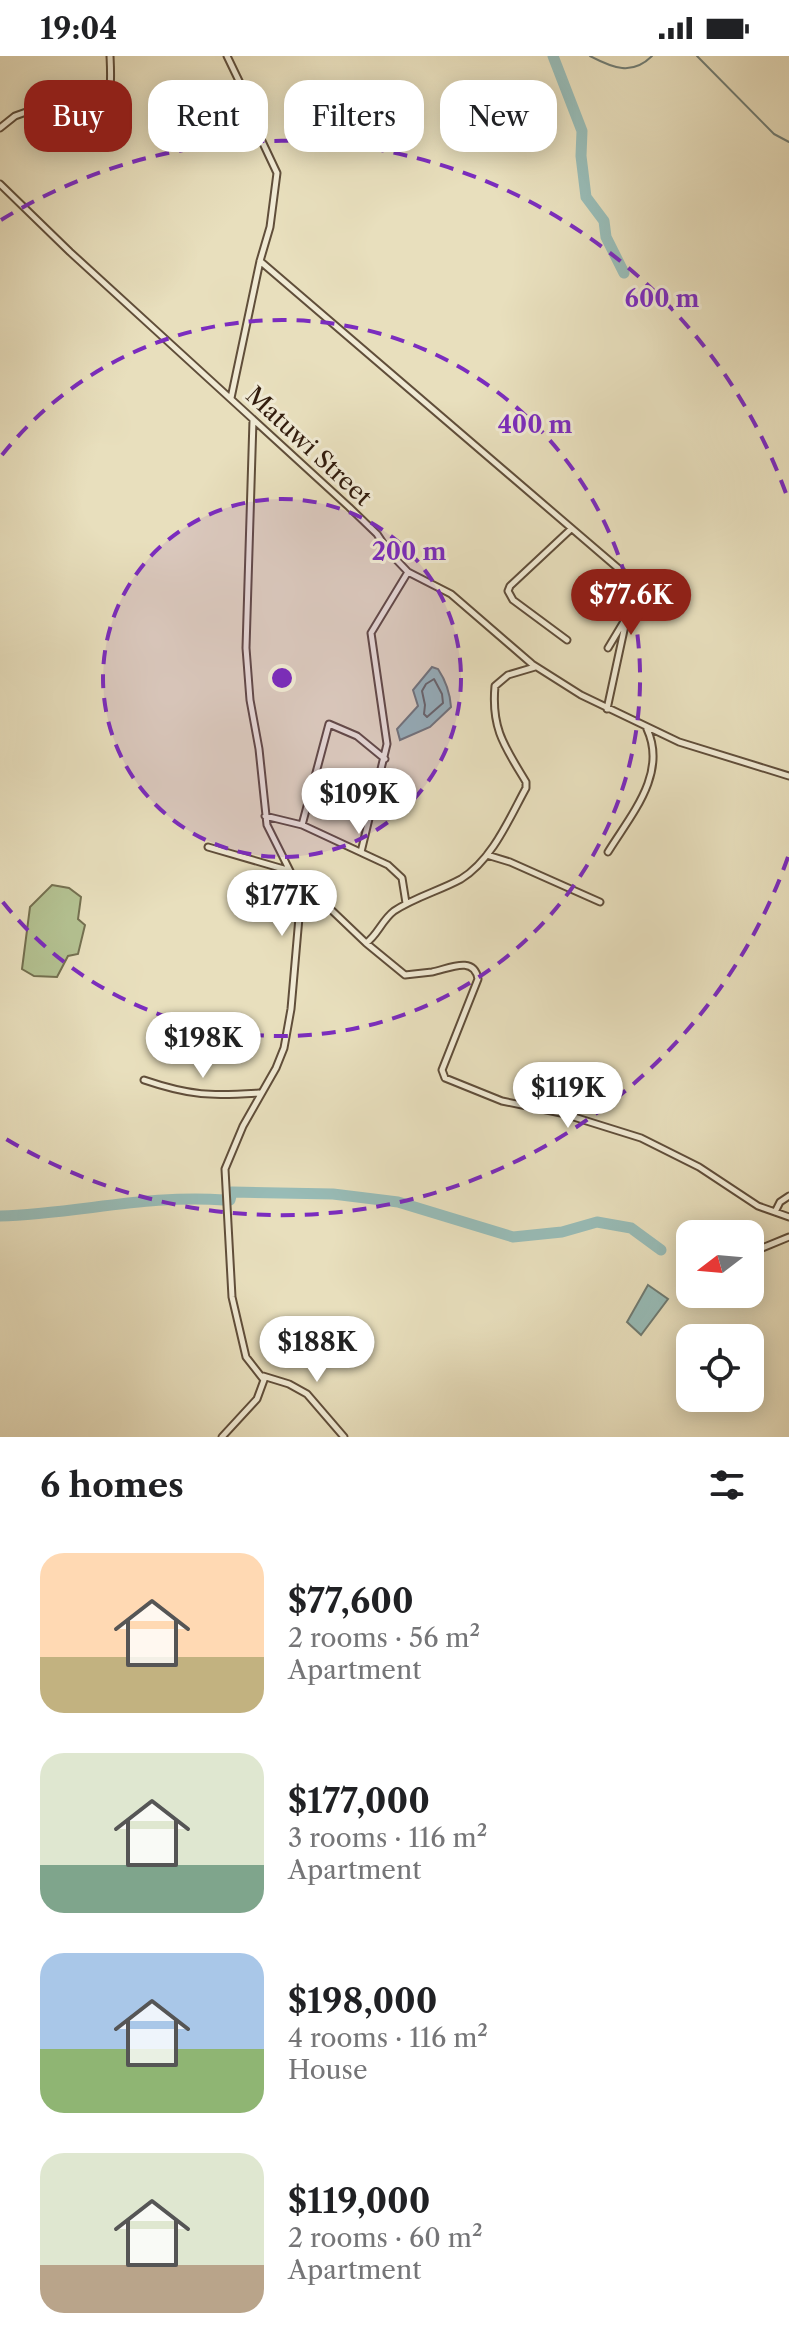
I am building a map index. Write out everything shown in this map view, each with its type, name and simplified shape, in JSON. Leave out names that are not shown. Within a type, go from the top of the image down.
[{"type":"street","points":[[0,128],[15,116],[29,111],[58,120],[97,118],[110,96],[110,56]]},
{"type":"street","points":[[227,56],[252,120],[277,169],[270,227],[231,399]]},
{"type":"street","name":"Matuwi Street","points":[[0,184],[377,534],[408,572],[433,582],[451,594],[536,667],[607,709],[710,753],[789,776]]},
{"type":"street","points":[[260,261],[626,575],[632,584],[632,593],[607,709]]},
{"type":"street","points":[[253,420],[246,648],[250,700],[262,771],[265,816],[294,879],[405,975],[457,965],[473,968],[478,974],[442,1070],[445,1078],[502,1101],[561,1113],[641,1138],[699,1167],[758,1206],[789,1217]]},
{"type":"street","points":[[567,640],[513,600],[508,591],[571,529]]},
{"type":"street","points":[[361,852],[387,744],[371,633],[408,572]]},
{"type":"street","points":[[608,648],[629,612]]},
{"type":"street","points":[[366,943],[383,921],[406,903],[464,877],[487,855],[526,788],[526,782],[505,747],[493,711],[495,686],[508,675],[536,667]]},
{"type":"street","points":[[302,825],[329,724],[357,736],[385,759]]},
{"type":"street","points":[[608,852],[642,797],[652,774],[653,749],[647,728]]},
{"type":"street","points":[[265,816],[302,825],[399,872],[406,903]]},
{"type":"street","points":[[208,847],[288,870]]},
{"type":"street","points":[[487,855],[600,902]]},
{"type":"street","points":[[294,879],[300,906],[289,1025],[276,1068],[227,1160],[225,1179],[232,1297],[246,1357],[263,1376],[289,1384],[307,1394],[344,1437]]},
{"type":"street","points":[[144,1080],[178,1092],[218,1097],[260,1093]]},
{"type":"street","points":[[775,1212],[780,1202],[789,1196]]},
{"type":"street","points":[[764,1247],[789,1237]]},
{"type":"street","points":[[222,1437],[257,1399],[262,1391],[263,1376]]},
{"type":"green space","points":[[52,885],[69,888],[81,897],[78,919],[85,925],[78,954],[68,956],[57,977],[34,976],[22,969],[30,907]]},
{"type":"water","points":[[432,667],[438,669],[443,678],[451,707],[430,727],[400,740],[397,729],[418,706],[413,690]]},
{"type":"water","points":[[648,1285],[668,1299],[641,1335],[627,1322]]},
{"type":"waterway","points":[[553,56],[582,131],[581,156],[586,197],[604,221],[606,237],[624,273]]},
{"type":"waterway","points":[[590,56],[622,68],[637,66],[652,56]]},
{"type":"waterway","points":[[697,56],[774,134],[789,142]]},
{"type":"waterway","points":[[230,1200],[232,1192],[333,1194],[398,1202],[513,1237],[562,1232],[597,1222],[631,1228],[661,1250]]},
{"type":"waterway","points":[[0,1216],[140,1202],[224,1200]]}]
